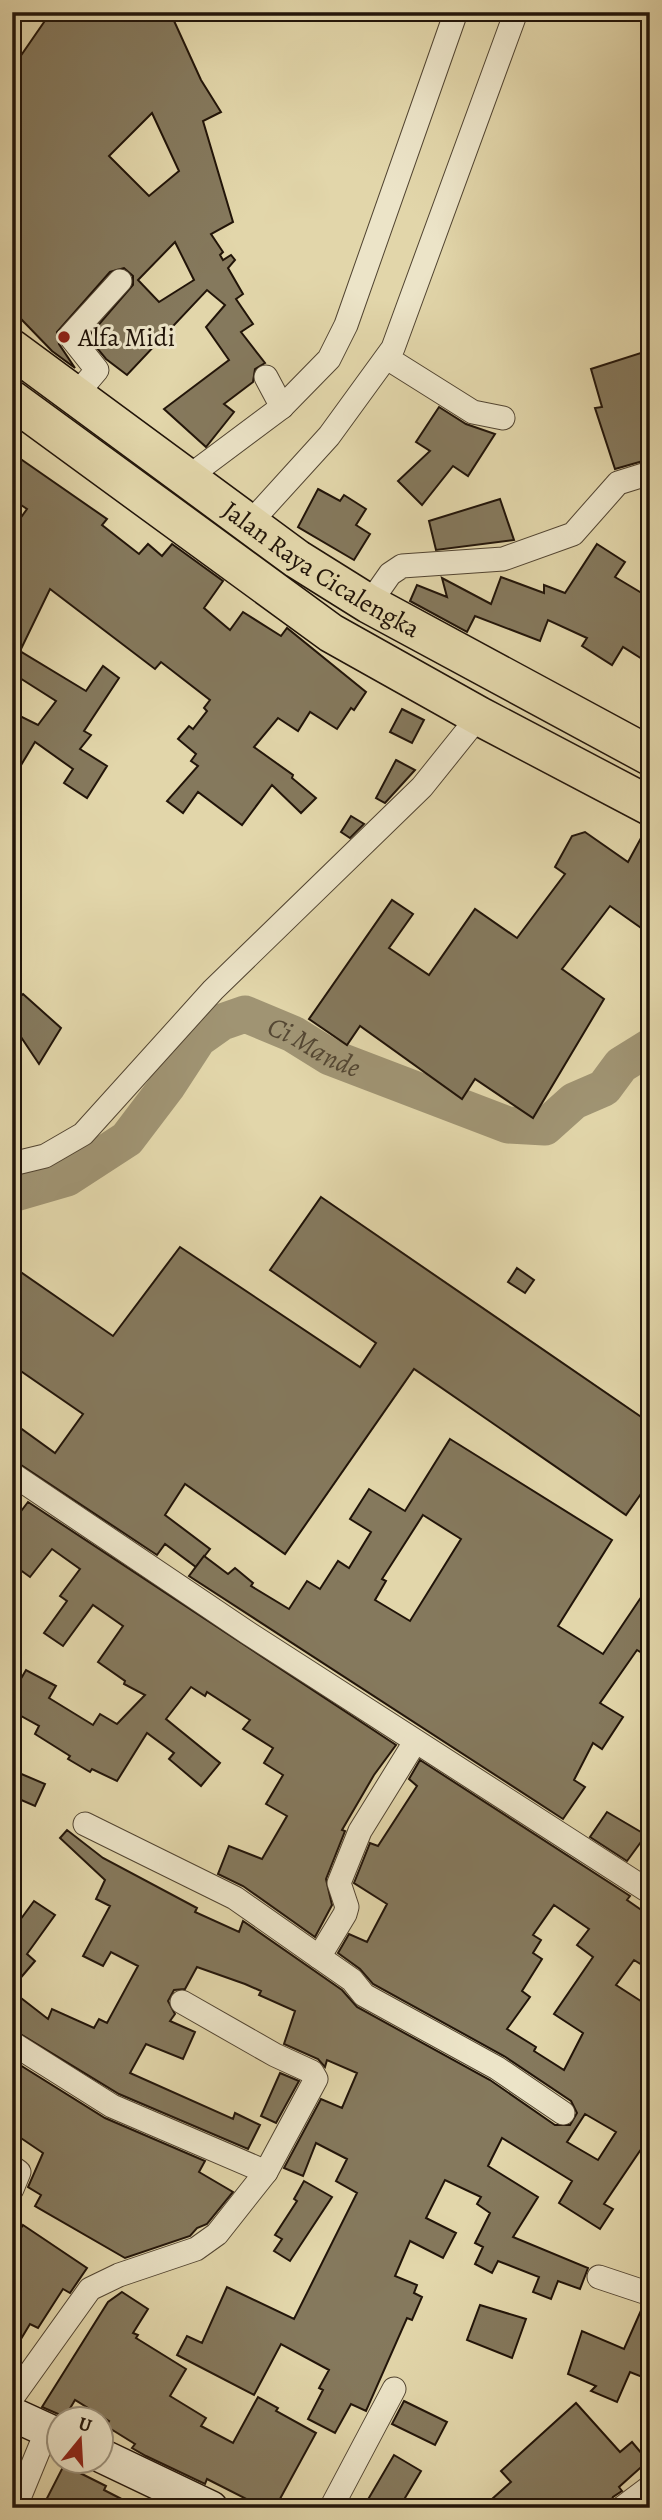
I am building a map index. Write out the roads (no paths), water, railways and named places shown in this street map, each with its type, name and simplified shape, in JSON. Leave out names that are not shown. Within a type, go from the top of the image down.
[{"type":"highway","name":"Jalan Raya Cicalengka","points":[[12,349],[248,524],[369,604],[650,756]]},
{"type":"highway","name":"Jalan Raya Cicalengka","points":[[12,400],[331,633],[479,716],[650,806]]},
{"type":"main road","points":[[12,2414],[46,2430]]},
{"type":"main road","points":[[116,2463],[211,2508]]},
{"type":"street","points":[[187,478],[282,407],[329,359],[346,325],[456,12]]},
{"type":"street","points":[[248,524],[329,436],[393,348],[516,12]]},
{"type":"street","points":[[75,396],[97,370],[70,336],[120,281]]},
{"type":"street","points":[[387,358],[473,412],[503,418]]},
{"type":"street","points":[[266,377],[282,407]]},
{"type":"street","points":[[369,604],[390,573],[402,566],[503,559],[573,534],[618,483],[650,473]]},
{"type":"street","points":[[12,1164],[46,1156],[83,1134],[223,981],[422,787],[479,716]]},
{"type":"street","points":[[12,1474],[415,1742],[650,1892]]},
{"type":"street","points":[[319,1957],[347,1908],[339,1883],[360,1831],[415,1742]]},
{"type":"street","points":[[85,1824],[235,1898],[352,1980],[364,1995],[497,2068],[563,2113]]},
{"type":"street","points":[[12,2398],[90,2289],[119,2275],[196,2249],[217,2234],[266,2172],[316,2079],[314,2074],[182,2002]]},
{"type":"street","points":[[12,2043],[112,2106],[266,2172]]},
{"type":"street","points":[[12,2166],[19,2172],[12,2189]]},
{"type":"street","points":[[600,2277],[650,2294]]},
{"type":"street","points":[[331,2508],[394,2389]]},
{"type":"street","points":[[15,2508],[46,2447]]},
{"type":"street","points":[[622,2508],[650,2487]]},
{"type":"waterway","name":"Ci Mande","points":[[12,1194],[67,1178],[127,1139],[168,1085],[198,1039],[222,1022],[245,1014],[293,1034],[330,1057],[508,1125],[545,1127],[574,1101],[604,1088],[621,1065],[650,1047]]},
{"type":"place","name":"Alfa Midi","points":[[64,337]]}]
